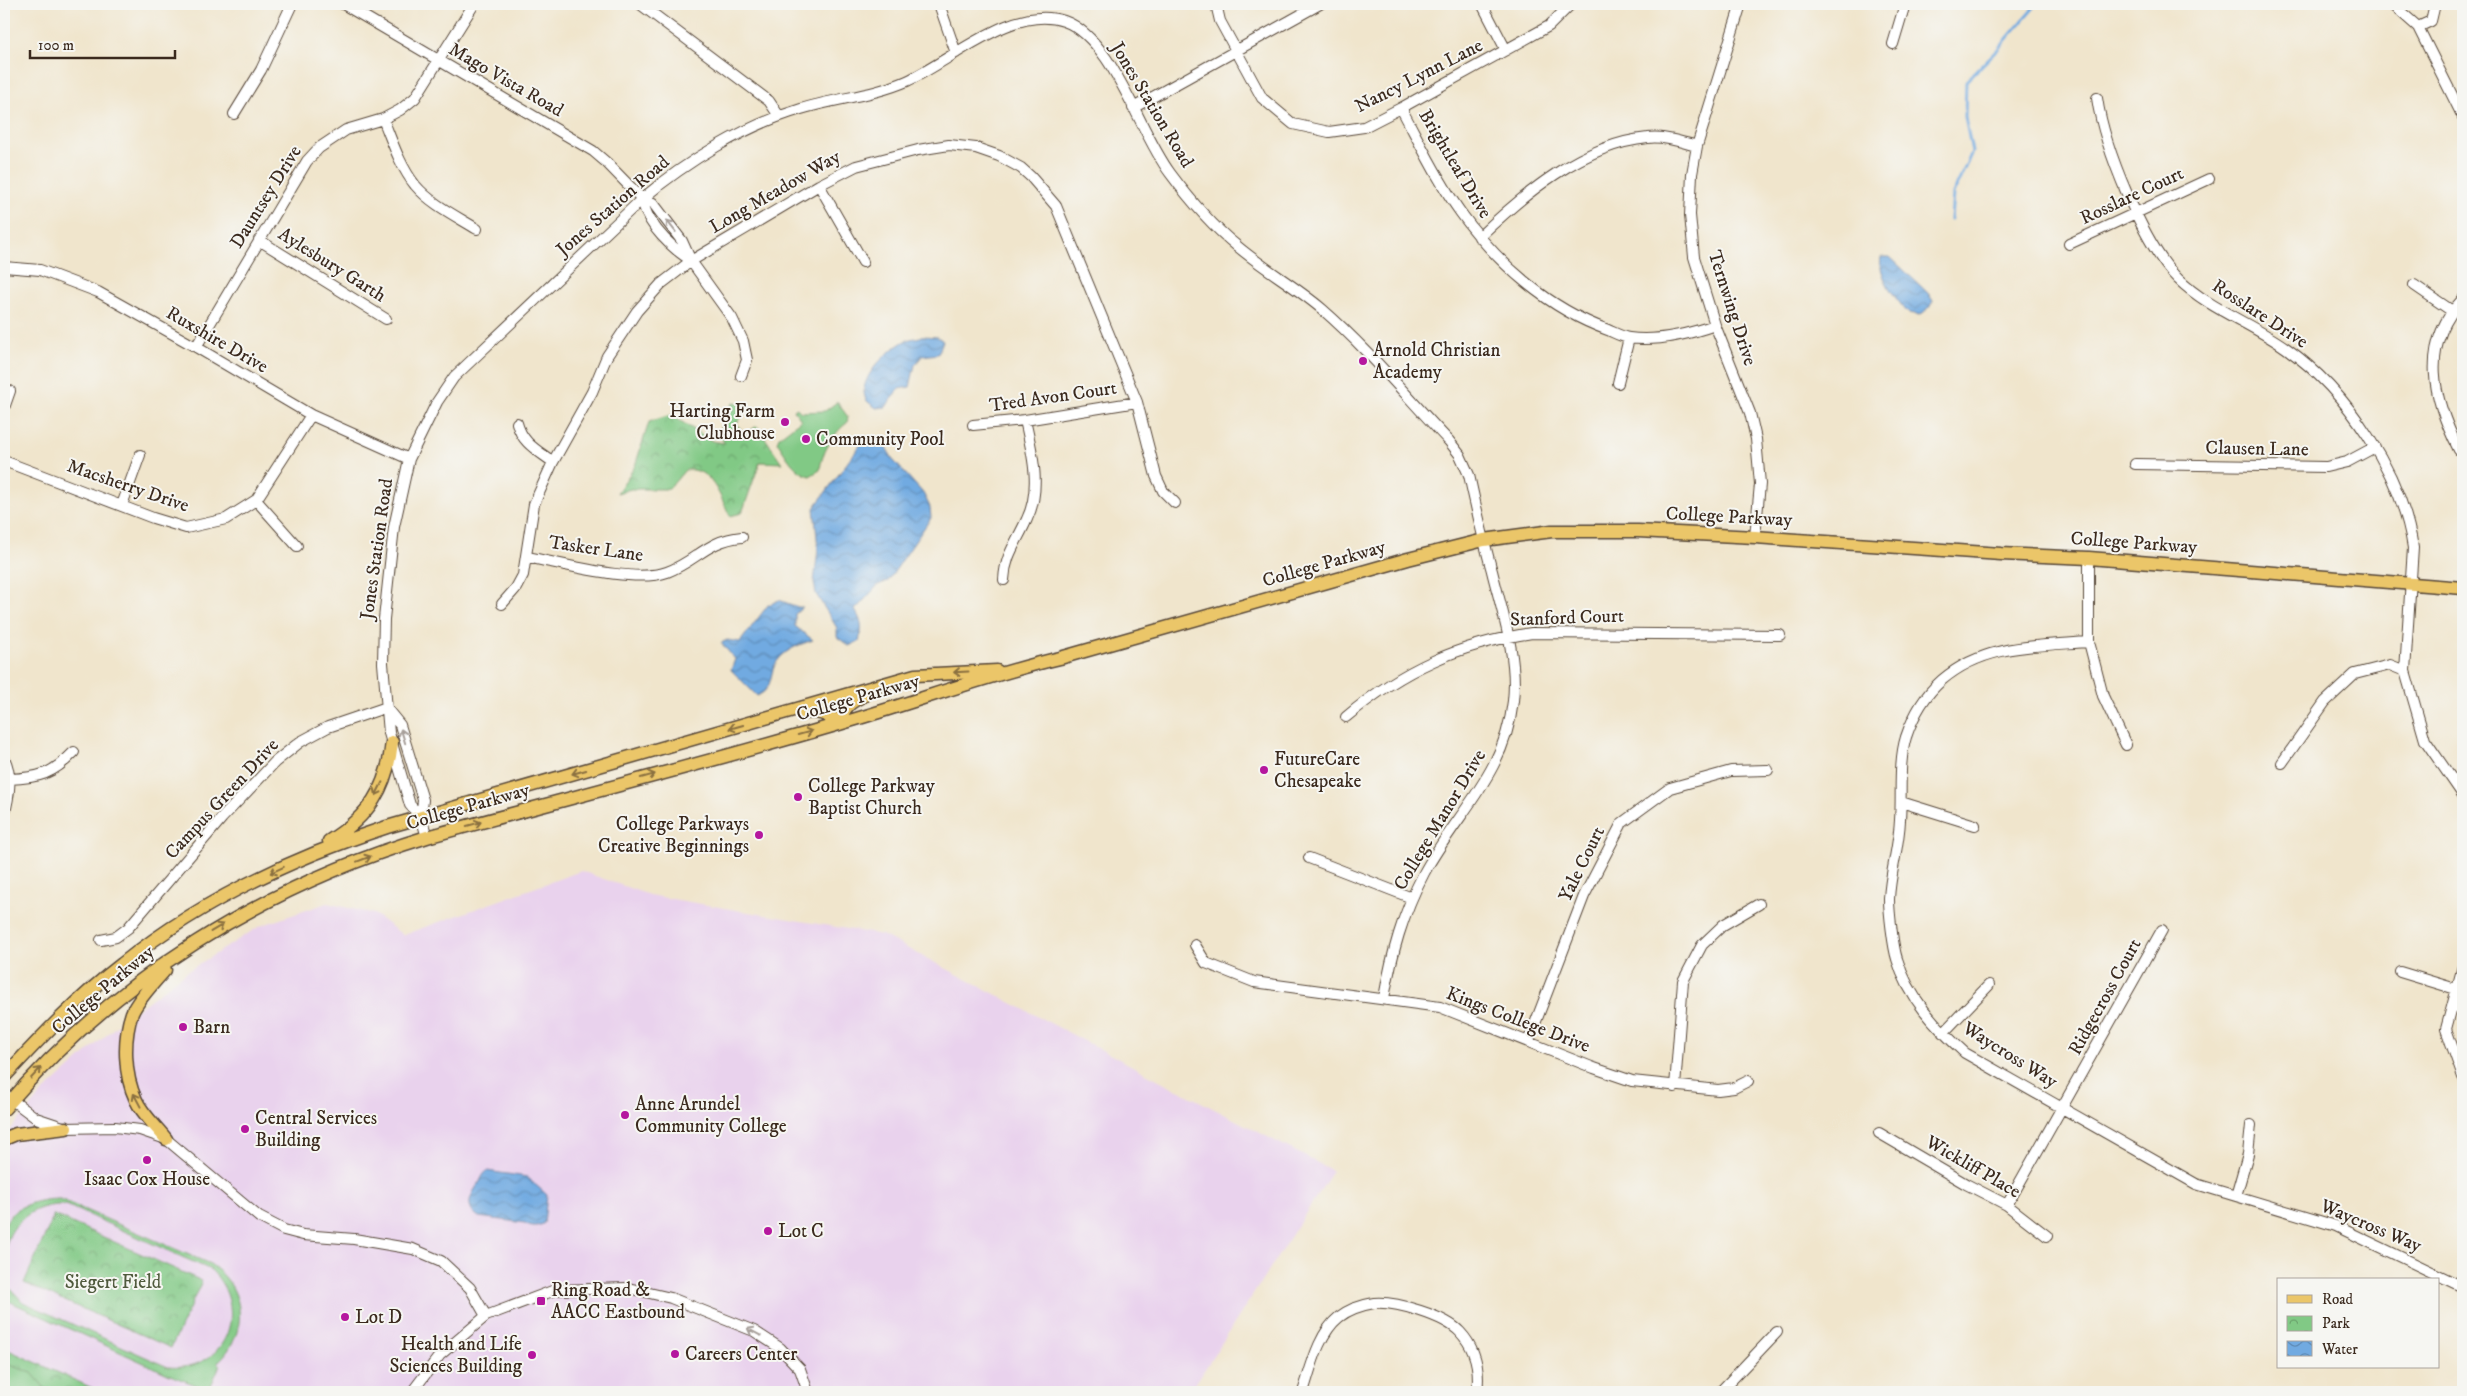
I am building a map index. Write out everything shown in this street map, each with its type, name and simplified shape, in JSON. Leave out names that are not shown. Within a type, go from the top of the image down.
[{"type":"main road","name":"College Parkway","points":[[6,1101],[105,1008],[188,946],[236,917],[296,886],[362,859],[427,837],[839,724],[968,686],[1009,670],[1060,658],[1408,559],[1484,540],[1552,532],[1638,531],[2089,558],[2463,588]]},
{"type":"main road","name":"College Parkway","points":[[4,1077],[76,1004],[122,964],[173,927],[217,900],[298,860],[338,843],[915,675],[1009,670]]},
{"type":"main road","points":[[839,724],[842,711],[846,706],[857,699],[915,675]]},
{"type":"main road","points":[[767,718],[817,711],[829,714],[839,724]]},
{"type":"main road","points":[[298,860],[348,829],[370,806],[385,778],[392,742]]},
{"type":"main road","points":[[166,1139],[136,1101],[128,1077],[127,1046],[133,1012],[153,983],[188,946]]},
{"type":"main road","points":[[4,1139],[16,1134],[66,1128]]},
{"type":"street","points":[[234,114],[261,70],[292,4]]},
{"type":"street","name":"Mago Vista Road","points":[[343,4],[593,151],[607,163],[642,200],[644,212],[672,248],[691,261],[727,311],[743,341],[746,360],[742,376]]},
{"type":"street","name":"Dauntsey Drive","points":[[196,347],[307,161],[318,148],[346,130],[383,119],[400,110],[415,98],[474,4]]},
{"type":"street","points":[[640,4],[769,101],[779,116]]},
{"type":"street","points":[[939,4],[956,53]]},
{"type":"street","name":"Nancy Lynn Lane","points":[[1216,4],[1220,21],[1262,98],[1294,124],[1329,132],[1364,127],[1401,108],[1549,26],[1571,4]]},
{"type":"street","points":[[1133,108],[1320,4]]},
{"type":"street","points":[[1482,4],[1506,50]]},
{"type":"street","name":"Ternwing Drive","points":[[1741,4],[1696,146],[1692,174],[1690,215],[1694,257],[1715,325],[1750,413],[1756,440],[1760,484],[1756,537]]},
{"type":"street","points":[[1893,44],[1905,4]]},
{"type":"street","points":[[2392,4],[2418,27],[2463,117]]},
{"type":"street","points":[[2418,27],[2431,21],[2435,4]]},
{"type":"street","name":"Jones Station Road","points":[[422,817],[410,805],[392,742],[383,662],[384,619],[394,527],[409,459],[437,402],[454,377],[642,200],[671,177],[716,148],[779,116],[802,108],[883,90],[908,80],[1010,25],[1024,20],[1049,17],[1063,20],[1089,36],[1112,67],[1168,170],[1196,206],[1238,248],[1324,311],[1375,360],[1449,441],[1460,455],[1469,475],[1484,540]]},
{"type":"street","name":"Rosslare Drive","points":[[2098,98],[2101,122],[2137,212],[2163,260],[2178,278],[2204,300],[2286,348],[2309,367],[2338,396],[2375,448],[2410,529],[2413,548],[2405,671]]},
{"type":"street","name":"Brightleaf Drive","points":[[1401,108],[1438,177],[1479,236],[1509,268],[1561,308],[1587,323],[1629,338],[1669,337],[1691,333],[1715,325]]},
{"type":"street","points":[[383,119],[402,166],[416,186],[433,201],[477,229]]},
{"type":"street","points":[[1479,236],[1515,202],[1550,177],[1616,143],[1649,138],[1676,140],[1696,146]]},
{"type":"street","name":"Long Meadow Way","points":[[502,604],[516,588],[523,575],[534,504],[553,462],[592,392],[607,356],[637,311],[661,284],[691,261],[819,185],[856,166],[918,150],[949,145],[984,151],[999,156],[1021,168],[1056,206],[1137,402],[1156,476],[1163,490],[1176,503]]},
{"type":"street","name":"Rosslare Court","points":[[2069,244],[2210,179]]},
{"type":"street","points":[[819,185],[864,262]]},
{"type":"street","name":"Aylesbury Garth","points":[[259,240],[386,319]]},
{"type":"street","name":"Ruxshire Drive","points":[[4,267],[40,270],[98,292],[196,347],[310,415],[409,459]]},
{"type":"street","points":[[2414,285],[2452,311]]},
{"type":"street","points":[[2459,450],[2438,395],[2433,368],[2437,341],[2452,311],[2463,299]]},
{"type":"street","points":[[1618,383],[1629,338]]},
{"type":"street","points":[[4,408],[10,391]]},
{"type":"street","name":"Tred Avon Court","points":[[973,425],[1025,420],[1137,402]]},
{"type":"street","name":"Macsherry Drive","points":[[4,461],[122,504],[153,518],[186,528],[226,519],[256,500],[310,415]]},
{"type":"street","points":[[1004,580],[1005,562],[1028,518],[1035,487],[1034,461],[1025,420]]},
{"type":"street","points":[[517,423],[520,434],[526,442],[553,462]]},
{"type":"street","name":"Clausen Lane","points":[[2135,464],[2326,467],[2347,462],[2375,448]]},
{"type":"street","points":[[122,504],[140,455]]},
{"type":"street","points":[[256,500],[297,546]]},
{"type":"street","name":"Tasker Lane","points":[[526,557],[625,575],[646,575],[665,572],[691,560],[708,546],[725,538],[742,537]]},
{"type":"street","name":"College Manor Drive","points":[[1384,998],[1394,944],[1412,898],[1439,848],[1486,782],[1504,742],[1513,700],[1509,636],[1484,540]]},
{"type":"street","points":[[2089,558],[2089,642],[2103,696],[2126,745]]},
{"type":"street","name":"Stanford Court","points":[[1346,717],[1372,695],[1426,662],[1478,643],[1509,636],[1532,633],[1780,635]]},
{"type":"street","name":"Waycross Way","points":[[2089,642],[2005,649],[1969,662],[1942,680],[1926,696],[1912,721],[1905,739],[1899,843],[1889,899],[1896,959],[1916,1000],[1943,1033],[1965,1053],[2196,1184],[2336,1226],[2463,1287]]},
{"type":"street","points":[[2282,763],[2325,702],[2355,674],[2390,665],[2405,671],[2425,740],[2463,795]]},
{"type":"street","name":"Jones Station Road","points":[[387,708],[400,725],[423,800],[422,817],[427,837]]},
{"type":"street","name":"Campus Green Drive","points":[[101,940],[116,937],[128,928],[222,818],[275,762],[300,742],[328,727],[387,708]]},
{"type":"street","points":[[9,779],[29,778],[48,774],[74,752]]},
{"type":"street","points":[[4,758],[9,779],[8,798],[4,816]]},
{"type":"street","name":"Yale Court","points":[[1528,1042],[1584,896],[1622,822],[1670,788],[1731,771],[1768,770]]},
{"type":"street","points":[[1901,802],[1975,825]]},
{"type":"street","points":[[1309,858],[1412,898]]},
{"type":"street","points":[[1675,1087],[1683,981],[1702,945],[1723,925],[1759,904]]},
{"type":"street","name":"Ridgecross Court","points":[[2007,1205],[2063,1109],[2162,930]]},
{"type":"street","name":"Kings College Drive","points":[[1195,945],[1206,963],[1254,982],[1440,1007],[1632,1081],[1718,1090],[1734,1088],[1748,1081]]},
{"type":"street","points":[[2463,966],[2446,1029],[2463,1077]]},
{"type":"street","points":[[2400,972],[2456,989]]},
{"type":"street","points":[[1943,1033],[1989,985]]},
{"type":"street","points":[[6,1101],[36,1118],[66,1128],[115,1127],[140,1130],[166,1139],[259,1217],[284,1230],[303,1235],[354,1239],[413,1249],[441,1261],[470,1288],[486,1316]]},
{"type":"street","points":[[2236,1196],[2248,1154],[2250,1125]]},
{"type":"street","name":"Wickliff Place","points":[[1879,1133],[1966,1184],[2007,1205],[2047,1236]]},
{"type":"street","points":[[412,1392],[440,1355],[486,1316],[555,1290],[628,1288],[671,1298],[754,1331],[780,1348],[800,1368],[808,1392]]},
{"type":"street","points":[[1303,1392],[1323,1337],[1330,1327],[1339,1317],[1355,1308],[1375,1303],[1392,1305],[1432,1315],[1459,1331],[1468,1343],[1478,1367],[1477,1392]]},
{"type":"street","points":[[1720,1392],[1777,1332]]},
{"type":"shaded area","name":"Anne Arundel Community College","points":[[581,871],[649,895],[882,935],[1333,1171],[1190,1392],[4,1392],[4,1137],[42,1093],[122,1021],[188,971],[260,926],[327,903],[374,914],[403,935]]},
{"type":"green space","name":"Community Pool","points":[[837,402],[848,417],[847,423],[837,432],[829,444],[820,470],[810,476],[804,474],[787,457],[777,442],[779,437],[801,420],[794,410],[797,408],[801,412],[825,411]]},
{"type":"green space","points":[[733,403],[744,404],[739,410],[743,415],[736,424],[745,434],[757,426],[782,463],[760,462],[742,513],[730,516],[714,484],[702,473],[694,470],[685,470],[669,489],[631,489],[617,493],[635,466],[649,422],[671,415],[712,441],[725,443],[717,434]]},
{"type":"green space","points":[[60,1199],[210,1264],[222,1274],[237,1298],[239,1325],[235,1339],[217,1363],[220,1365],[209,1390],[170,1375],[4,1299],[4,1265],[10,1288],[23,1302],[168,1367],[188,1366],[205,1360],[218,1349],[226,1335],[230,1319],[229,1302],[223,1286],[211,1270],[66,1205],[43,1207],[24,1217],[10,1234],[4,1256],[3,1231],[9,1217],[21,1207],[29,1204]]},
{"type":"green space","name":"Siegert Field","points":[[54,1215],[202,1281],[171,1348],[24,1283]]},
{"type":"green space","points":[[4,1348],[101,1392],[4,1392]]},
{"type":"green space","points":[[4,1363],[32,1373],[44,1387],[41,1392],[4,1392]]},
{"type":"water","points":[[1881,257],[1890,257],[1928,293],[1933,301],[1929,308],[1920,315],[1908,313],[1885,280],[1882,272]]},
{"type":"water","points":[[923,336],[938,337],[943,341],[938,354],[922,356],[915,365],[910,387],[898,389],[886,407],[876,408],[867,401],[864,393],[869,375],[884,357],[900,344],[909,339]]},
{"type":"water","points":[[864,440],[878,440],[884,444],[894,461],[923,493],[930,507],[931,518],[888,581],[878,585],[855,610],[860,621],[861,632],[859,641],[849,646],[837,637],[837,628],[816,594],[814,582],[818,549],[814,508]]},
{"type":"water","points":[[779,600],[803,607],[795,614],[795,626],[813,640],[785,653],[777,661],[768,687],[757,696],[731,670],[735,659],[721,643],[727,640],[740,642],[768,605]]},
{"type":"water","points":[[487,1171],[527,1177],[547,1195],[544,1223],[532,1226],[525,1223],[479,1217],[474,1213],[470,1205],[471,1197]]},
{"type":"waterway","points":[[1951,219],[1953,194],[1972,152],[1965,117],[1966,81],[1998,49],[2037,4]]},
{"type":"place","name":"Arnold Christian Academy","points":[[1363,361]]},
{"type":"place","name":"Harting Farm Clubhouse","points":[[785,422]]},
{"type":"place","name":"Community Pool","points":[[806,439]]},
{"type":"place","name":"FutureCare Chesapeake","points":[[1264,770]]},
{"type":"place","name":"College Parkway Baptist Church","points":[[798,797]]},
{"type":"place","name":"College Parkways Creative Beginnings","points":[[759,835]]},
{"type":"place","name":"Barn","points":[[183,1027]]},
{"type":"place","name":"Anne Arundel Community College","points":[[625,1115]]},
{"type":"place","name":"Central Services Building","points":[[245,1129]]},
{"type":"place","name":"Isaac Cox House","points":[[147,1160]]},
{"type":"place","name":"Lot C","points":[[768,1231]]},
{"type":"place","name":"Ring Road & AACC Eastbound","points":[[541,1301]]},
{"type":"place","name":"Lot D","points":[[345,1317]]},
{"type":"place","name":"Careers Center","points":[[675,1354]]},
{"type":"place","name":"Health and Life Sciences Building","points":[[532,1355]]}]
